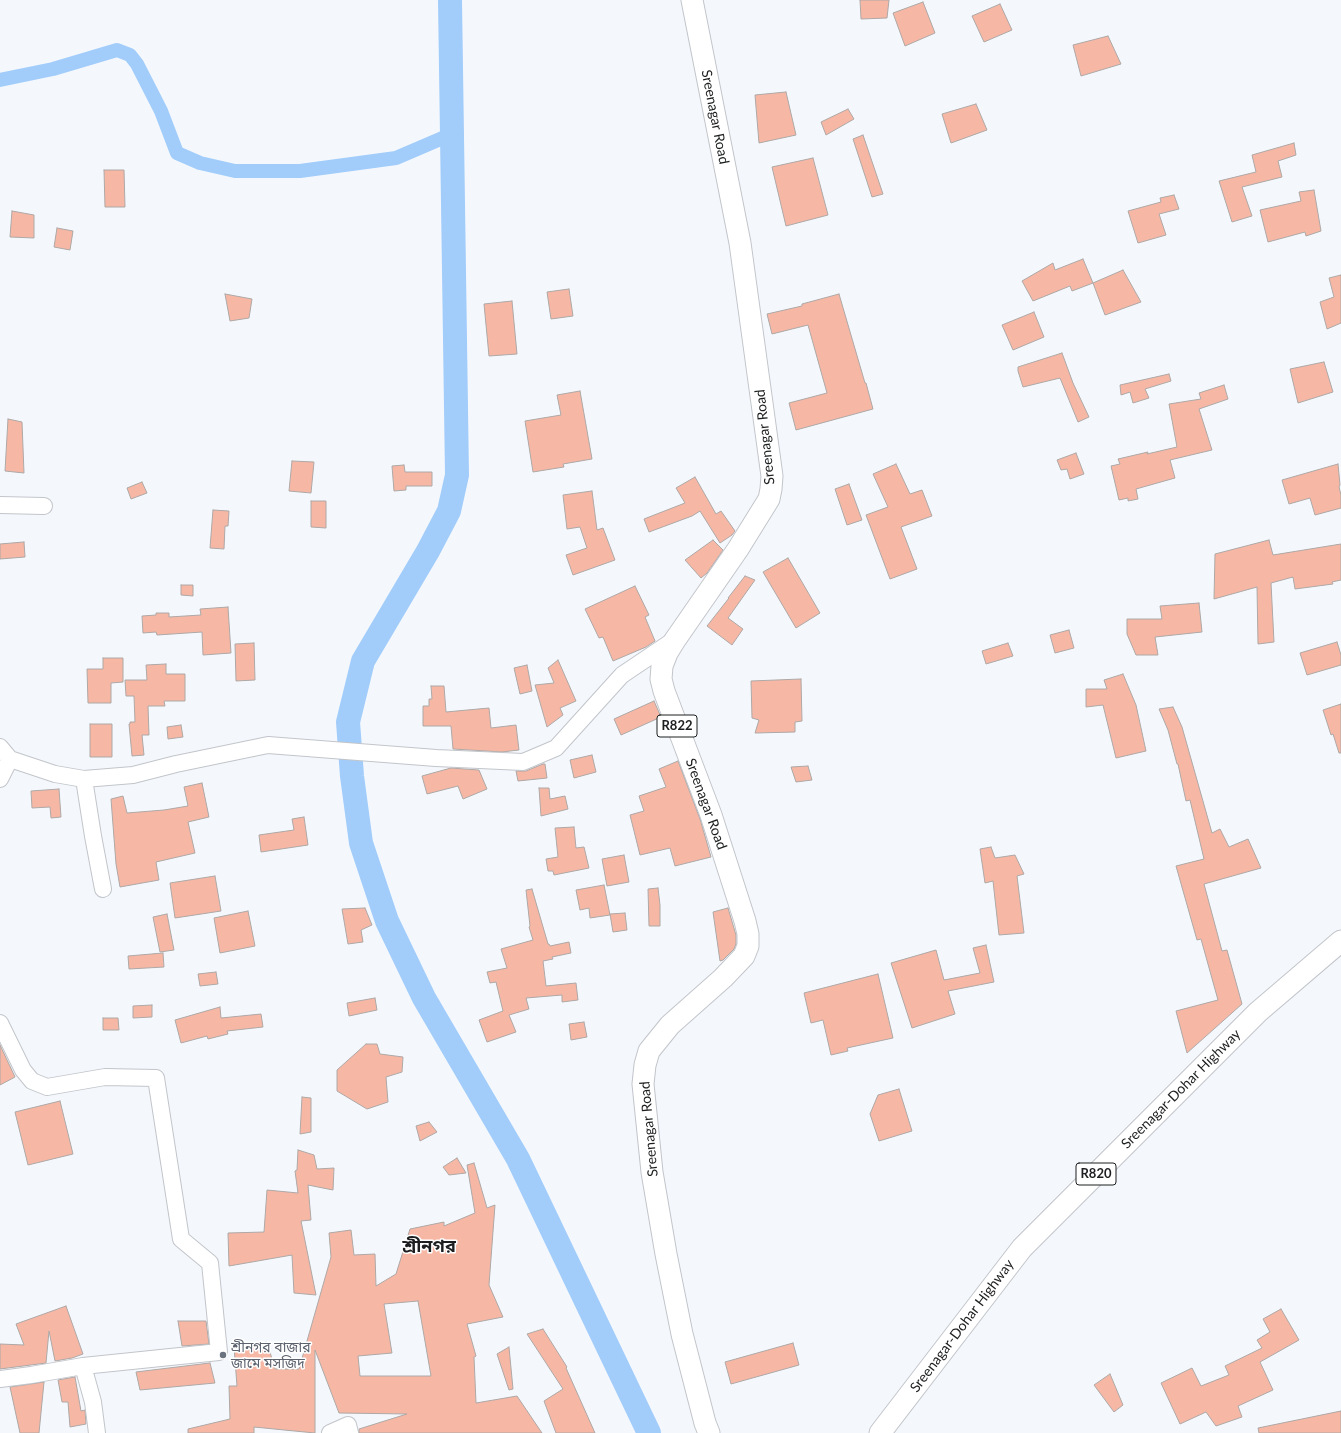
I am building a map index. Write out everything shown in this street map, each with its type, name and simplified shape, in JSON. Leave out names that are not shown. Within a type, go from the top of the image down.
[{"type":"main road","name":"Sreenagar Road","points":[[692,0],[740,243],[772,476],[769,499],[738,549],[667,653],[662,666],[661,679],[664,691],[711,815],[748,934],[748,946],[744,956],[723,978],[670,1025],[649,1051],[645,1065],[643,1084],[652,1172],[666,1254],[682,1334],[705,1423],[709,1433]]},
{"type":"main road","name":"Sreenagar-Dohar Highway","points":[[880,1433],[1022,1248],[1258,1012],[1341,941]]},
{"type":"street","points":[[0,505],[44,506]]},
{"type":"street","points":[[0,779],[5,753],[55,774],[84,779],[133,775],[176,764],[268,745],[436,758],[523,762],[556,748],[622,675],[675,640]]},
{"type":"street","points":[[84,779],[92,836],[103,889]]},
{"type":"street","points":[[0,1023],[23,1070],[32,1081],[46,1086],[105,1077],[156,1078],[182,1239],[210,1263],[219,1352],[83,1366],[0,1379]]},
{"type":"street","points":[[83,1366],[93,1402],[97,1433]]},
{"type":"street","points":[[330,1433],[348,1425],[350,1433]]},
{"type":"building","points":[[860,0],[889,0],[887,18],[861,19]]},
{"type":"building","points":[[923,2],[935,33],[905,46],[893,13]]},
{"type":"building","points":[[1000,4],[1012,30],[984,42],[972,16]]},
{"type":"building","points":[[1108,36],[1121,64],[1081,76],[1073,45]]},
{"type":"building","points":[[786,92],[796,135],[759,143],[755,95]]},
{"type":"building","points":[[976,104],[987,130],[951,143],[942,114]]},
{"type":"building","points":[[848,109],[854,119],[826,135],[821,122]]},
{"type":"building","points":[[863,135],[883,194],[872,197],[853,139]]},
{"type":"building","points":[[1294,143],[1296,155],[1278,161],[1282,177],[1242,187],[1252,216],[1232,222],[1219,181],[1256,172],[1252,155]]},
{"type":"building","points":[[813,158],[828,215],[786,226],[772,167]]},
{"type":"building","points":[[104,170],[124,170],[125,207],[105,207]]},
{"type":"building","points":[[1314,190],[1321,231],[1306,236],[1305,232],[1268,242],[1260,210],[1301,201],[1299,192]]},
{"type":"building","points":[[1174,195],[1179,209],[1159,214],[1166,235],[1138,243],[1128,211],[1161,202],[1160,198]]},
{"type":"building","points":[[12,211],[34,215],[34,238],[10,237]]},
{"type":"building","points":[[57,228],[73,231],[70,250],[54,247]]},
{"type":"building","points":[[1083,259],[1093,283],[1072,291],[1070,286],[1033,301],[1022,281],[1053,263],[1055,270]]},
{"type":"building","points":[[1123,270],[1141,302],[1105,315],[1093,283]]},
{"type":"building","points":[[1341,275],[1341,323],[1327,329],[1320,302],[1334,297],[1329,278]]},
{"type":"building","points":[[569,289],[573,316],[551,319],[547,292]]},
{"type":"building","points":[[225,294],[252,299],[249,318],[230,321]]},
{"type":"building","points":[[839,294],[873,409],[796,430],[789,403],[827,393],[808,325],[772,334],[767,314],[802,306],[802,304]]},
{"type":"building","points":[[512,301],[517,354],[489,356],[484,304]]},
{"type":"building","points":[[1034,312],[1044,337],[1013,350],[1002,325]]},
{"type":"building","points":[[1062,353],[1073,383],[1089,417],[1078,422],[1060,378],[1023,387],[1018,371],[1018,367]]},
{"type":"building","points":[[1324,362],[1333,392],[1298,403],[1290,369]]},
{"type":"building","points":[[1169,374],[1171,381],[1145,389],[1149,398],[1133,403],[1130,392],[1121,395],[1120,385]]},
{"type":"building","points":[[1224,385],[1228,399],[1199,409],[1212,450],[1170,460],[1175,478],[1136,489],[1138,499],[1128,501],[1128,498],[1119,500],[1111,466],[1120,464],[1118,459],[1177,447],[1169,404],[1201,399],[1199,393]]},
{"type":"building","points":[[580,391],[592,459],[563,464],[564,467],[533,472],[525,421],[561,415],[557,395]]},
{"type":"building","points":[[8,419],[22,422],[24,473],[5,471]]},
{"type":"building","points":[[1076,453],[1084,474],[1070,479],[1067,469],[1061,470],[1057,460]]},
{"type":"building","points":[[292,461],[314,462],[311,493],[289,491]]},
{"type":"building","points":[[896,464],[910,494],[922,490],[932,516],[901,527],[917,569],[890,579],[866,515],[888,507],[873,474]]},
{"type":"building","points":[[1338,464],[1341,508],[1315,515],[1310,498],[1289,504],[1282,480]]},
{"type":"building","points":[[404,465],[405,472],[432,472],[432,486],[406,486],[406,490],[394,491],[392,466]]},
{"type":"building","points":[[695,477],[716,514],[721,511],[735,531],[732,535],[720,543],[700,511],[692,516],[649,532],[644,519],[685,503],[676,488]]},
{"type":"building","points":[[142,482],[147,493],[131,499],[127,488]]},
{"type":"building","points":[[849,484],[862,520],[847,525],[835,489]]},
{"type":"building","points":[[592,491],[597,530],[603,528],[615,560],[573,575],[566,555],[587,548],[580,527],[567,529],[563,495]]},
{"type":"building","points":[[311,501],[326,501],[326,528],[311,527]]},
{"type":"building","points":[[213,510],[229,511],[228,526],[225,526],[224,549],[210,548]]},
{"type":"building","points":[[713,540],[723,550],[707,573],[701,578],[685,560]]},
{"type":"building","points":[[1269,540],[1273,555],[1341,544],[1341,580],[1332,582],[1333,584],[1295,589],[1293,577],[1271,583],[1274,642],[1258,644],[1257,587],[1214,599],[1215,554]]},
{"type":"building","points":[[24,542],[25,557],[0,559],[0,544]]},
{"type":"building","points":[[788,558],[820,613],[796,628],[763,572]]},
{"type":"building","points":[[745,576],[755,580],[728,618],[743,629],[732,645],[707,626]]},
{"type":"building","points":[[181,585],[193,585],[193,596],[181,595]]},
{"type":"building","points":[[635,586],[649,615],[645,617],[655,641],[646,647],[613,661],[603,637],[599,638],[585,609]]},
{"type":"building","points":[[1199,603],[1202,632],[1155,637],[1158,655],[1136,655],[1127,634],[1127,619],[1162,619],[1160,606]]},
{"type":"building","points":[[228,607],[231,653],[203,655],[202,632],[157,635],[156,632],[143,633],[142,616],[156,615],[156,613],[169,613],[169,617],[201,615],[200,609]]},
{"type":"building","points":[[1069,630],[1074,648],[1055,653],[1050,635]]},
{"type":"building","points":[[1337,642],[1341,655],[1341,665],[1307,675],[1300,653]]},
{"type":"building","points":[[254,643],[255,680],[236,681],[235,644]]},
{"type":"building","points":[[1008,643],[1013,656],[986,664],[982,651]]},
{"type":"building","points":[[103,658],[123,658],[123,682],[111,683],[111,703],[88,703],[87,669],[103,669]]},
{"type":"building","points":[[558,660],[576,701],[560,708],[563,715],[547,727],[535,685],[554,683],[548,668]]},
{"type":"building","points":[[166,664],[166,674],[185,674],[185,701],[164,701],[165,706],[148,706],[149,735],[142,735],[144,755],[132,756],[129,724],[130,722],[135,722],[134,696],[126,696],[125,680],[147,680],[146,665]]},
{"type":"building","points":[[527,665],[532,691],[520,694],[514,668]]},
{"type":"building","points":[[1123,674],[1136,705],[1146,751],[1116,758],[1103,705],[1086,707],[1086,689],[1107,689],[1104,680]]},
{"type":"building","points":[[801,679],[802,721],[795,722],[795,732],[755,733],[759,720],[752,718],[751,681]]},
{"type":"building","points":[[431,686],[444,686],[446,712],[489,708],[491,728],[516,725],[519,750],[502,752],[453,749],[451,726],[423,726],[423,706],[429,706],[429,699],[432,699]]},
{"type":"building","points":[[654,701],[661,717],[621,735],[614,719]]},
{"type":"building","points":[[1341,704],[1341,753],[1339,753],[1333,734],[1331,735],[1323,710]]},
{"type":"building","points":[[1173,707],[1182,727],[1212,833],[1220,829],[1229,847],[1248,839],[1261,868],[1204,884],[1222,951],[1227,950],[1242,1004],[1187,1053],[1176,1011],[1218,1000],[1201,939],[1197,940],[1176,866],[1204,859],[1190,800],[1186,801],[1178,764],[1168,730],[1159,709]]},
{"type":"building","points":[[90,724],[112,724],[112,757],[90,757]]},
{"type":"building","points":[[181,725],[183,737],[168,739],[167,727]]},
{"type":"building","points":[[592,755],[596,772],[574,778],[570,760]]},
{"type":"building","points":[[678,761],[700,819],[711,857],[675,866],[670,848],[640,855],[630,815],[644,811],[639,796],[666,787],[659,769]]},
{"type":"building","points":[[545,764],[547,778],[518,781],[516,771],[526,771]]},
{"type":"building","points":[[808,766],[812,780],[796,782],[791,767]]},
{"type":"building","points":[[451,768],[479,770],[487,789],[463,799],[458,786],[427,794],[422,776]]},
{"type":"building","points":[[202,783],[209,817],[188,822],[195,853],[156,862],[159,880],[120,887],[116,864],[111,799],[123,796],[127,813],[164,810],[188,806],[184,787]]},
{"type":"building","points":[[539,788],[549,788],[550,799],[565,796],[568,809],[541,816]]},
{"type":"building","points":[[59,789],[61,817],[51,818],[50,807],[32,808],[31,791]]},
{"type":"building","points":[[304,817],[308,845],[261,852],[259,835],[294,830],[292,819]]},
{"type":"building","points":[[574,827],[576,848],[584,847],[589,868],[554,875],[553,871],[548,871],[546,859],[558,857],[555,828]]},
{"type":"building","points":[[991,847],[995,858],[1015,855],[1024,874],[1017,876],[1024,933],[999,935],[993,881],[985,883],[980,849]]},
{"type":"building","points":[[624,855],[629,882],[607,886],[602,859]]},
{"type":"building","points":[[215,876],[221,911],[175,918],[170,883]]},
{"type":"building","points":[[604,885],[610,915],[590,918],[589,908],[580,910],[576,890]]},
{"type":"building","points":[[658,888],[660,926],[649,926],[648,889]]},
{"type":"building","points":[[532,889],[548,944],[550,946],[569,942],[571,953],[552,957],[553,959],[543,961],[546,986],[576,983],[578,1000],[562,1002],[562,995],[526,998],[529,1009],[509,1015],[516,1032],[487,1042],[479,1020],[503,1011],[496,982],[490,983],[487,972],[507,968],[501,949],[533,940],[529,927],[526,890]]},
{"type":"building","points":[[365,908],[372,925],[361,930],[363,942],[348,944],[342,909]]},
{"type":"building","points":[[728,908],[736,935],[736,944],[734,949],[720,961],[713,912]]},
{"type":"building","points":[[248,911],[255,946],[220,953],[214,918]]},
{"type":"building","points":[[625,913],[627,930],[613,932],[610,914]]},
{"type":"building","points":[[167,914],[174,950],[160,952],[153,917]]},
{"type":"building","points":[[986,945],[994,982],[948,991],[955,1014],[912,1028],[891,963],[936,950],[944,980],[980,973],[973,948]]},
{"type":"building","points":[[163,953],[164,967],[129,969],[128,956]]},
{"type":"building","points":[[216,972],[218,984],[200,986],[198,974]]},
{"type":"building","points":[[878,974],[893,1038],[847,1048],[848,1051],[831,1055],[823,1020],[811,1023],[804,993]]},
{"type":"building","points":[[375,998],[377,1010],[349,1016],[347,1003]]},
{"type":"building","points":[[152,1005],[152,1017],[133,1018],[133,1006]]},
{"type":"building","points":[[220,1007],[221,1018],[261,1014],[263,1027],[227,1031],[228,1034],[208,1039],[207,1036],[181,1043],[175,1020]]},
{"type":"building","points":[[103,1018],[118,1018],[119,1030],[103,1030]]},
{"type":"building","points":[[584,1022],[587,1037],[571,1040],[569,1024]]},
{"type":"building","points":[[366,1044],[377,1044],[380,1054],[403,1057],[402,1072],[386,1077],[388,1102],[367,1109],[337,1091],[337,1070]]},
{"type":"building","points":[[0,1045],[15,1077],[0,1085]]},
{"type":"building","points":[[899,1089],[912,1131],[879,1141],[870,1114],[878,1095]]},
{"type":"building","points":[[302,1097],[311,1098],[311,1132],[300,1134]]},
{"type":"building","points":[[60,1101],[73,1154],[28,1165],[15,1112]]},
{"type":"building","points":[[429,1122],[437,1132],[420,1141],[416,1126]]},
{"type":"building","points":[[298,1150],[314,1155],[317,1169],[334,1168],[333,1190],[308,1185],[311,1220],[301,1221],[316,1295],[294,1293],[292,1255],[229,1266],[228,1233],[264,1232],[267,1190],[298,1193],[295,1171],[297,1170]]},
{"type":"building","points":[[457,1158],[466,1173],[449,1175],[443,1167]]},
{"type":"building","points":[[474,1163],[487,1208],[495,1205],[489,1285],[503,1317],[467,1324],[476,1356],[474,1357],[476,1403],[517,1396],[542,1433],[359,1433],[359,1429],[407,1414],[339,1413],[315,1350],[315,1433],[254,1427],[254,1433],[188,1433],[188,1429],[230,1419],[229,1386],[237,1386],[234,1347],[267,1342],[275,1369],[299,1369],[331,1257],[329,1233],[351,1230],[354,1255],[375,1254],[376,1286],[396,1274],[410,1229],[444,1222],[444,1226],[475,1213],[467,1165]],"holes":[[[418,1301],[431,1376],[360,1376],[358,1356],[392,1353],[384,1304]]]},
{"type":"building","points":[[66,1306],[83,1354],[72,1358],[55,1361],[49,1331],[46,1363],[0,1369],[0,1344],[24,1345],[16,1324]]},
{"type":"building","points":[[1281,1309],[1299,1340],[1260,1362],[1273,1390],[1238,1406],[1242,1417],[1216,1426],[1206,1412],[1180,1424],[1161,1383],[1192,1368],[1201,1386],[1229,1375],[1225,1366],[1262,1348],[1257,1340],[1270,1332],[1263,1319]]},
{"type":"building","points":[[178,1321],[206,1321],[209,1344],[182,1346]]},
{"type":"building","points":[[543,1329],[567,1367],[566,1368],[595,1433],[556,1433],[544,1401],[563,1389],[527,1334]]},
{"type":"building","points":[[793,1343],[799,1365],[731,1384],[725,1362]]},
{"type":"building","points":[[509,1347],[513,1389],[509,1390],[497,1354]]},
{"type":"building","points":[[210,1363],[215,1383],[140,1390],[136,1372]]},
{"type":"building","points":[[1110,1374],[1123,1405],[1114,1412],[1094,1385]]},
{"type":"building","points":[[75,1377],[81,1411],[85,1410],[86,1424],[70,1427],[68,1402],[62,1402],[58,1380]]},
{"type":"building","points":[[44,1382],[39,1433],[20,1433],[10,1387]]},
{"type":"building","points":[[1341,1411],[1341,1433],[1259,1433],[1258,1428]]},
{"type":"waterway","points":[[450,0],[457,475],[449,511],[428,551],[363,661],[348,722],[352,776],[361,843],[387,921],[424,998],[518,1159],[649,1433]]},
{"type":"waterway","points":[[0,80],[53,69],[117,50],[130,55],[137,64],[161,111],[177,153],[200,163],[235,171],[300,171],[396,158],[452,134]]},
{"type":"place","name":"শ্রীনগর বাজার জামে মসজিদ","points":[[223,1355]]},
{"type":"district","name":"শ্রীনগর","points":[[429,1246]]}]
